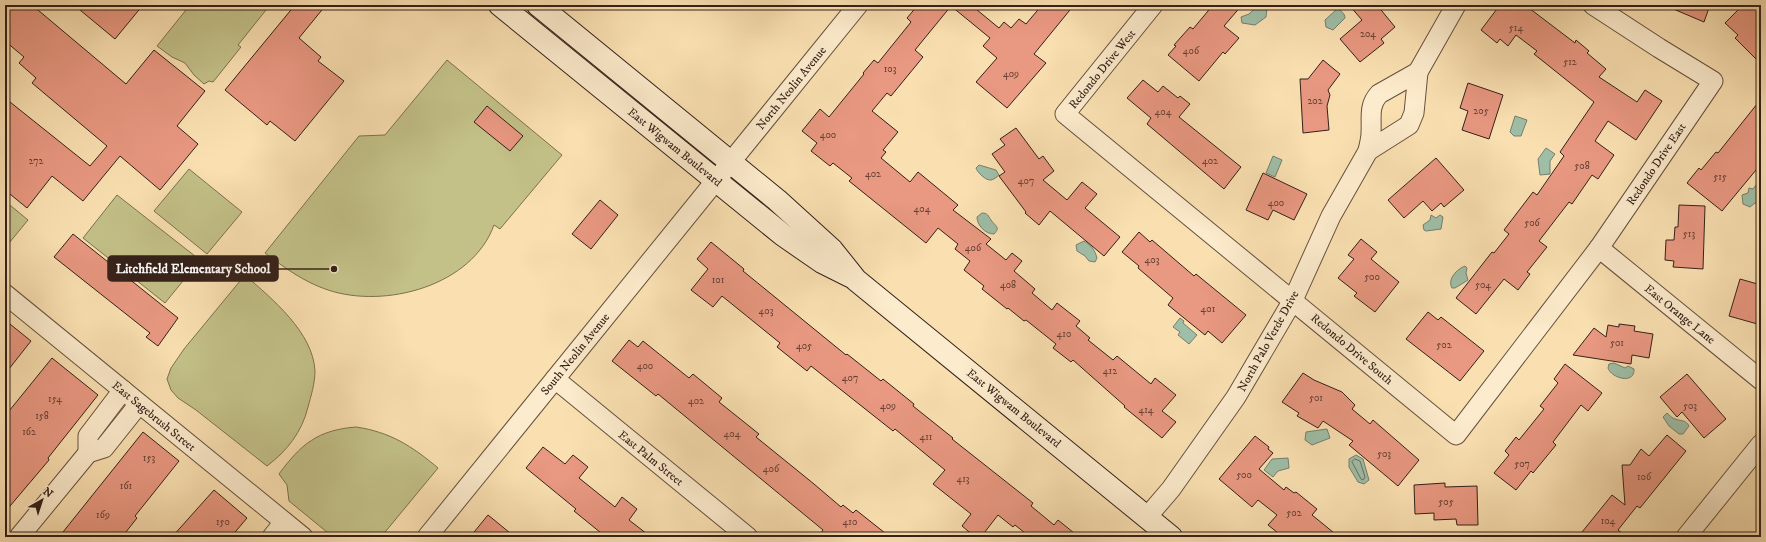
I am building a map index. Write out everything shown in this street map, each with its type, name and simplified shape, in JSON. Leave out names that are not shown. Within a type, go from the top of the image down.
[{"type":"street","name":"East Wigwam Boulevard","points":[[500,5],[522,23],[723,171],[777,200],[832,250],[856,280],[1171,537]]},
{"type":"street","name":"East Wigwam Boulevard","points":[[538,5],[723,171]]},
{"type":"street","points":[[522,23],[538,5]]},
{"type":"street","name":"North Neolin Avenue","points":[[723,171],[858,5]]},
{"type":"street","name":"Redondo Drive West","points":[[1065,114],[1153,5]]},
{"type":"street","name":"North Palo Verde Drive","points":[[1368,151],[1409,125],[1414,113],[1418,72],[1456,5]]},
{"type":"street","name":"Redondo Drive East","points":[[1593,5],[1714,81],[1599,248]]},
{"type":"street","name":"North Palo Verde Drive","points":[[1147,518],[1171,490],[1236,397],[1293,300],[1331,216],[1368,151],[1371,134],[1372,105],[1374,99],[1379,94],[1418,72]]},
{"type":"street","name":"Redondo Drive South","points":[[1065,114],[1456,435],[1599,248]]},
{"type":"street","name":"South Neolin Avenue","points":[[427,537],[723,171]]},
{"type":"street","name":"East Orange Lane","points":[[1599,248],[1761,380]]},
{"type":"street","name":"East Sagebrush Street","points":[[5,294],[303,537]]},
{"type":"street","name":"East Palm Street","points":[[554,379],[748,537]]},
{"type":"street","points":[[88,453],[88,436],[123,390]]},
{"type":"street","points":[[19,537],[88,453],[104,448],[139,404]]},
{"type":"street","points":[[1686,537],[1761,444]]},
{"type":"street","points":[[272,537],[284,522]]},
{"type":"shaded area","points":[[190,5],[270,5],[238,45],[241,47],[213,82],[209,81],[204,84],[194,75],[185,63],[172,57],[157,46]]},
{"type":"shaded area","points":[[447,60],[562,155],[500,229],[494,225],[483,246],[467,264],[447,277],[424,288],[400,294],[375,296],[351,295],[319,287],[295,274],[265,253],[359,136],[385,135]]},
{"type":"shaded area","points":[[189,169],[242,212],[207,254],[154,211]]},
{"type":"shaded area","points":[[117,195],[200,260],[165,303],[83,238]]},
{"type":"shaded area","points":[[5,201],[28,220],[5,248]]},
{"type":"shaded area","points":[[245,275],[289,317],[299,330],[313,357],[315,371],[312,394],[298,433],[281,454],[267,466],[196,410],[178,398],[171,390],[167,379],[171,368],[184,349]]},
{"type":"shaded area","points":[[356,427],[380,432],[400,441],[419,453],[438,468],[381,537],[333,537],[289,501],[287,485],[279,474],[295,454],[312,440],[331,431]]},
{"type":"water","points":[[1259,5],[1267,8],[1266,17],[1255,25],[1242,23],[1241,17],[1249,14]]},
{"type":"water","points":[[1337,9],[1342,12],[1345,18],[1333,30],[1326,27],[1325,20]]},
{"type":"water","points":[[1515,116],[1527,120],[1521,136],[1514,136],[1510,132]]},
{"type":"water","points":[[1546,148],[1555,154],[1550,161],[1550,174],[1540,175],[1538,159]]},
{"type":"water","points":[[1273,156],[1282,160],[1275,177],[1266,173]]},
{"type":"water","points":[[979,165],[996,170],[999,175],[992,180],[987,179],[977,170],[976,168]]},
{"type":"water","points":[[1759,184],[1761,185],[1761,203],[1755,203],[1750,207],[1743,204],[1742,195],[1748,193],[1749,188],[1753,189]]},
{"type":"water","points":[[982,213],[988,215],[997,227],[994,234],[985,231],[980,226],[977,217]]},
{"type":"water","points":[[1431,215],[1436,218],[1440,215],[1443,217],[1441,229],[1424,230],[1423,225],[1430,220]]},
{"type":"water","points":[[1084,241],[1094,250],[1097,258],[1095,262],[1089,261],[1085,256],[1077,251],[1076,245]]},
{"type":"water","points":[[1465,266],[1467,268],[1466,273],[1468,280],[1455,288],[1452,288],[1452,278],[1459,269]]},
{"type":"water","points":[[1180,318],[1184,321],[1183,323],[1197,335],[1189,344],[1178,335],[1180,332],[1173,327]]},
{"type":"water","points":[[1614,363],[1625,368],[1628,366],[1634,369],[1631,377],[1622,378],[1613,375],[1608,368],[1609,364]]},
{"type":"water","points":[[1667,413],[1674,419],[1688,424],[1689,426],[1683,434],[1679,434],[1669,426],[1663,417]]},
{"type":"water","points":[[1327,429],[1330,438],[1312,445],[1305,440],[1306,432]]},
{"type":"water","points":[[1356,455],[1363,459],[1369,480],[1364,484],[1358,482],[1349,467],[1349,459]]},
{"type":"water","points":[[1288,458],[1289,468],[1278,471],[1273,477],[1264,470],[1272,459]]},
{"type":"building","points":[[5,5],[32,5],[126,84],[154,50],[205,91],[177,126],[198,144],[160,190],[120,156],[83,201],[52,176],[27,208],[5,190],[5,98],[90,166],[107,146],[32,83],[36,78],[19,63],[24,57],[5,41]]},
{"type":"building","points":[[74,5],[143,5],[115,39]]},
{"type":"building","points":[[295,5],[326,5],[299,38],[321,57],[318,61],[344,81],[295,141],[270,121],[267,125],[225,90]]},
{"type":"building","points":[[918,5],[971,5],[999,28],[1004,22],[1011,28],[1019,19],[1026,24],[1042,5],[1074,5],[1034,54],[1046,63],[1007,108],[976,82],[997,58],[983,46],[990,38],[951,6],[915,50],[923,57],[891,96],[887,93],[872,111],[898,132],[883,150],[886,152],[881,158],[910,182],[918,172],[958,205],[953,210],[991,239],[986,244],[1006,260],[1012,253],[1022,261],[1014,271],[1035,289],[1032,293],[1052,310],[1057,303],[1080,321],[1076,326],[1090,338],[1088,340],[1113,360],[1117,356],[1151,384],[1155,378],[1176,395],[1162,411],[1176,422],[1162,438],[1124,407],[1125,406],[1073,360],[1071,362],[1053,348],[1056,344],[1026,320],[1024,321],[982,289],[984,286],[964,270],[970,261],[955,249],[958,244],[938,228],[926,243],[849,181],[852,178],[833,163],[830,166],[811,151],[817,143],[802,131],[820,109],[829,117],[874,60],[878,63],[911,22],[907,18]]},
{"type":"building","points":[[1213,5],[1242,5],[1224,26],[1239,38],[1225,54],[1223,52],[1199,81],[1168,55],[1176,46],[1174,45],[1190,27],[1193,29]]},
{"type":"building","points":[[1349,5],[1377,5],[1395,27],[1381,39],[1384,43],[1360,62],[1340,39],[1362,20]]},
{"type":"building","points":[[1500,5],[1525,5],[1575,43],[1576,40],[1589,51],[1587,53],[1606,69],[1599,77],[1637,102],[1645,90],[1662,101],[1636,140],[1608,121],[1595,141],[1614,155],[1598,179],[1592,175],[1572,204],[1569,202],[1539,241],[1547,247],[1527,272],[1530,274],[1518,290],[1504,279],[1476,314],[1456,298],[1492,252],[1494,253],[1509,234],[1504,230],[1533,192],[1537,195],[1564,156],[1560,152],[1594,102],[1534,54],[1537,51],[1516,35],[1508,46],[1500,39],[1497,43],[1481,30]]},
{"type":"building","points":[[1664,5],[1710,5],[1704,22]]},
{"type":"building","points":[[1743,5],[1761,5],[1761,64],[1735,38],[1738,35],[1725,23]]},
{"type":"building","points":[[1323,60],[1340,74],[1328,90],[1330,95],[1327,106],[1329,130],[1303,133],[1300,79],[1308,79]]},
{"type":"building","points":[[1143,80],[1158,92],[1163,86],[1178,98],[1180,96],[1190,104],[1179,117],[1241,167],[1224,189],[1147,124],[1151,118],[1127,98]]},
{"type":"building","points":[[1468,83],[1503,95],[1489,139],[1462,130],[1468,111],[1460,108]]},
{"type":"building","points":[[1761,99],[1761,164],[1722,211],[1687,183],[1699,168],[1701,170],[1716,152],[1718,153]]},
{"type":"building","points":[[487,106],[523,136],[510,151],[474,122]]},
{"type":"building","points":[[1016,128],[1039,159],[1043,156],[1054,171],[1043,180],[1067,200],[1082,182],[1097,194],[1085,208],[1120,237],[1104,256],[1050,211],[1039,225],[1025,213],[1026,212],[999,176],[1005,172],[992,154],[1005,145],[1000,139]]},
{"type":"building","points":[[1436,158],[1464,190],[1444,207],[1441,203],[1432,211],[1423,201],[1404,218],[1388,200]]},
{"type":"building","points":[[1263,173],[1307,194],[1294,220],[1273,210],[1268,220],[1246,210]]},
{"type":"building","points":[[600,200],[618,215],[591,249],[572,234]]},
{"type":"building","points":[[1679,205],[1705,206],[1703,269],[1673,267],[1674,261],[1665,260],[1666,240],[1674,240],[1675,227],[1678,227]]},
{"type":"building","points":[[1139,232],[1150,242],[1152,240],[1194,276],[1196,274],[1246,315],[1222,343],[1208,331],[1205,335],[1168,305],[1173,298],[1122,252]]},
{"type":"building","points":[[73,234],[178,318],[158,346],[146,337],[150,333],[54,257]]},
{"type":"building","points":[[1361,239],[1377,252],[1371,259],[1399,282],[1375,312],[1354,296],[1357,293],[1338,278],[1354,259],[1348,255]]},
{"type":"building","points":[[711,242],[744,269],[743,271],[846,355],[847,354],[881,381],[883,379],[914,404],[913,406],[953,438],[952,439],[1033,503],[1031,506],[1054,525],[1058,520],[1079,537],[1030,537],[1015,525],[1013,527],[998,515],[981,537],[975,537],[962,526],[971,514],[933,484],[945,470],[895,429],[893,431],[811,366],[807,371],[777,347],[780,343],[722,296],[713,307],[691,290],[708,269],[697,259]]},
{"type":"building","points":[[1740,279],[1761,285],[1761,325],[1729,316]]},
{"type":"building","points":[[1428,312],[1438,320],[1441,317],[1484,351],[1460,381],[1406,339]]},
{"type":"building","points":[[5,320],[31,341],[5,374]]},
{"type":"building","points":[[1619,324],[1635,326],[1634,331],[1653,334],[1649,358],[1632,355],[1631,364],[1573,355],[1594,328],[1606,337],[1608,325],[1619,327]]},
{"type":"building","points":[[629,340],[638,347],[643,341],[689,378],[693,374],[722,398],[719,402],[759,434],[756,437],[841,507],[843,505],[853,513],[856,510],[890,537],[818,537],[823,530],[658,394],[656,396],[612,361]]},
{"type":"building","points":[[52,358],[98,395],[48,458],[49,460],[5,512],[5,416]]},
{"type":"building","points":[[1565,364],[1602,393],[1588,411],[1581,405],[1553,442],[1556,445],[1533,473],[1531,471],[1516,490],[1494,473],[1509,455],[1505,451],[1516,437],[1519,440],[1544,409],[1540,406],[1558,383],[1554,379]]},
{"type":"building","points":[[1303,373],[1314,380],[1342,392],[1355,405],[1352,409],[1370,424],[1373,420],[1419,460],[1398,486],[1349,445],[1353,441],[1323,421],[1318,428],[1297,416],[1299,413],[1282,402]]},
{"type":"building","points":[[1687,374],[1726,419],[1704,438],[1682,412],[1677,417],[1660,397]]},
{"type":"building","points":[[143,432],[179,461],[135,516],[137,518],[122,537],[59,537]]},
{"type":"building","points":[[1667,435],[1686,451],[1640,508],[1637,506],[1618,530],[1627,537],[1578,537],[1612,495],[1625,505],[1622,465],[1630,465],[1641,449],[1649,456]]},
{"type":"building","points":[[1255,436],[1269,447],[1268,449],[1273,453],[1259,469],[1284,490],[1286,487],[1294,493],[1296,492],[1317,509],[1312,515],[1339,537],[1283,537],[1268,525],[1277,515],[1258,500],[1252,507],[1219,479]]},
{"type":"building","points":[[543,447],[565,464],[573,455],[588,467],[579,478],[615,507],[622,497],[637,509],[629,520],[651,537],[606,537],[574,511],[576,509],[526,468]]},
{"type":"building","points":[[1445,483],[1445,487],[1477,486],[1478,525],[1457,525],[1456,519],[1434,520],[1434,513],[1415,514],[1414,485]]},
{"type":"building","points":[[214,490],[247,518],[231,537],[172,537]]},
{"type":"building","points":[[488,515],[515,537],[470,537]]},
{"type":"place","name":"Litchfield Elementary School","points":[[334,269]]}]
